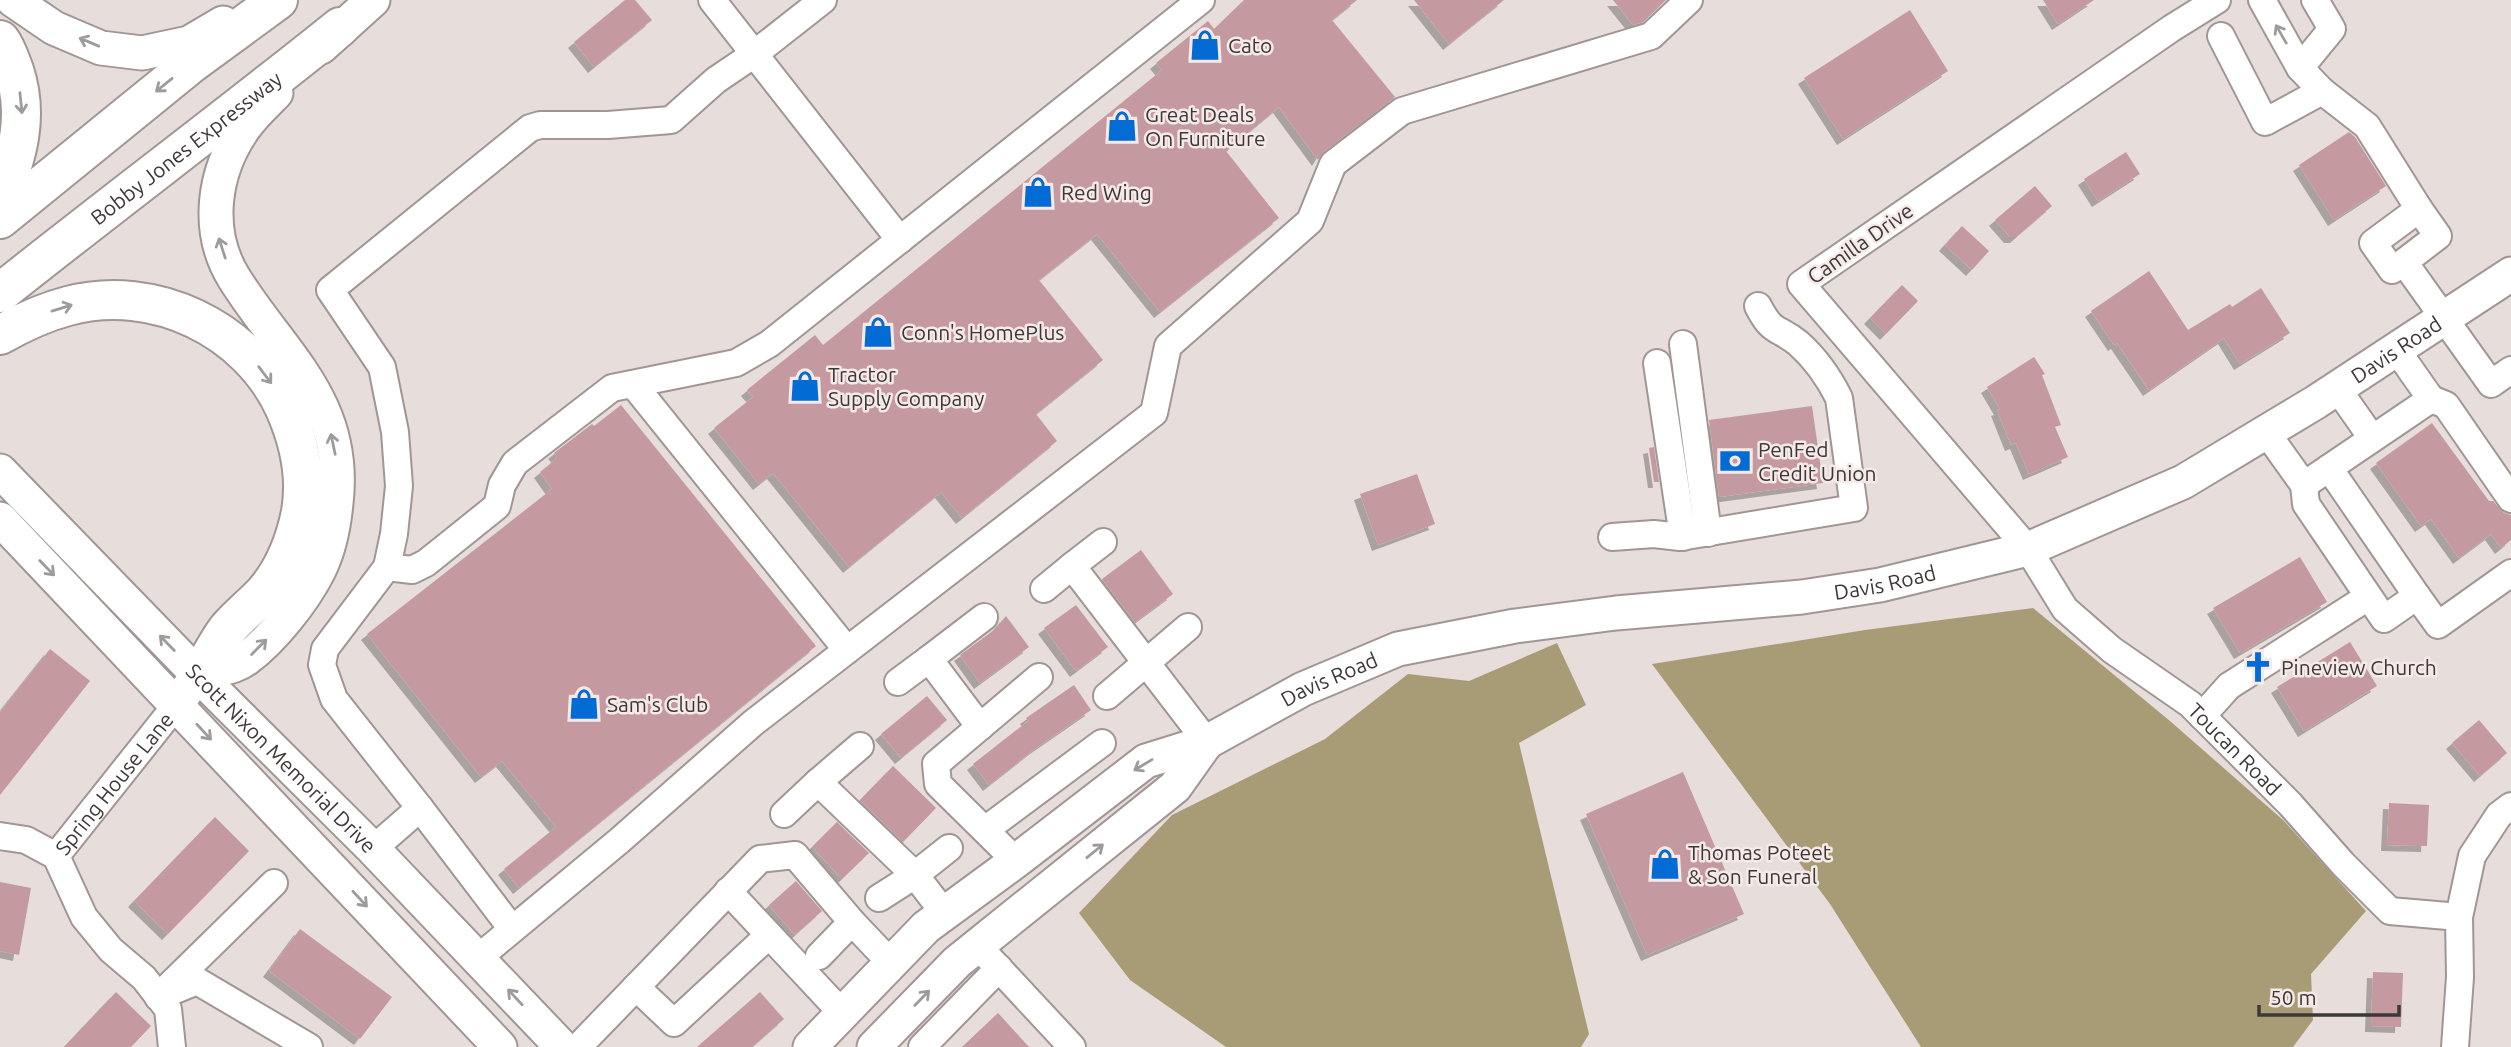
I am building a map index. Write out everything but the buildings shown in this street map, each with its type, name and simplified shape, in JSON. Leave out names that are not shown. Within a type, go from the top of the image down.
[{"type":"highway","points":[[0,219],[192,63],[278,0]]},
{"type":"highway","name":"Bobby Jones Expressway","points":[[0,293],[134,185],[241,107],[340,27]]},
{"type":"highway","points":[[0,40],[18,82],[22,105],[22,126],[17,148],[0,198]]},
{"type":"highway","points":[[0,335],[69,305],[105,301],[135,302],[199,320],[229,337],[253,359],[276,389],[293,428],[304,475],[301,509],[294,540],[278,574],[264,593],[228,629],[188,690]]},
{"type":"main road","points":[[13,0],[54,28],[101,48],[142,53],[189,43],[265,0]]},
{"type":"main road","name":"Bobby Jones Expressway","points":[[340,27],[373,0]]},
{"type":"main road","points":[[188,690],[244,661],[287,618],[320,567],[330,538],[339,484],[335,450],[328,424],[318,400],[295,360],[233,276],[218,237],[216,203],[223,168],[244,128],[340,27]]},
{"type":"main road","name":"Davis Road","points":[[810,1047],[926,927],[1146,761],[1207,742],[1303,690],[1398,649],[1515,626],[1616,613],[1802,597],[1880,585],[2028,549],[2183,482],[2337,388],[2511,274]]},
{"type":"main road","name":"Scott Nixon Memorial Drive","points":[[0,471],[500,1047]]},
{"type":"main road","name":"Scott Nixon Memorial Drive","points":[[0,519],[188,690],[373,849],[562,1047]]},
{"type":"main road","name":"Davis Road","points":[[874,1047],[957,962],[988,957],[1175,787],[1207,742]]},
{"type":"street","points":[[712,0],[900,240]]},
{"type":"street","points":[[512,929],[334,699],[323,665],[325,649],[387,567],[399,486],[395,432],[382,367],[330,290],[530,128],[540,125],[608,125],[671,120],[716,80],[753,55],[823,0]]},
{"type":"street","points":[[387,567],[412,570],[426,563],[497,506],[502,485],[515,463],[612,388],[736,363],[769,344],[1201,0]]},
{"type":"street","points":[[478,958],[619,841],[753,723],[1154,413],[1168,346],[1310,220],[1334,164],[1402,111],[1651,36],[1689,0]]},
{"type":"street","name":"Camilla Drive","points":[[2028,549],[1801,284],[2172,28],[2217,0]]},
{"type":"street","points":[[2262,0],[2300,68],[2322,91],[2367,126],[2438,236],[2392,270],[2373,243],[2419,208]]},
{"type":"street","points":[[2300,68],[2332,29],[2315,0]]},
{"type":"street","points":[[2221,36],[2264,122],[2322,91]]},
{"type":"street","points":[[2404,262],[2491,384],[2511,370]]},
{"type":"street","points":[[1612,537],[1691,535],[1854,508],[1839,398],[1833,385],[1796,341],[1770,327],[1758,306]]},
{"type":"street","points":[[2396,349],[2431,399],[2446,405],[2511,499]]},
{"type":"street","points":[[1691,535],[1666,357],[1691,535]]},
{"type":"street","points":[[633,384],[847,650]]},
{"type":"street","points":[[2337,388],[2372,438]]},
{"type":"street","points":[[2304,485],[2431,399]]},
{"type":"street","points":[[2266,432],[2304,485],[2306,504],[2384,619],[2417,596]]},
{"type":"street","points":[[2329,468],[2438,625],[2511,573]]},
{"type":"street","points":[[1044,589],[1103,542]]},
{"type":"street","name":"Toucan Road","points":[[2028,549],[2065,609],[2112,650],[2190,704],[2290,804],[2343,864],[2390,911],[2459,917]]},
{"type":"street","points":[[1072,566],[1207,742]]},
{"type":"street","points":[[2202,716],[2229,686],[2368,597]]},
{"type":"street","points":[[898,682],[984,617]]},
{"type":"street","points":[[1107,696],[1188,627]]},
{"type":"street","points":[[929,659],[980,727]]},
{"type":"street","points":[[1016,861],[938,785],[936,764],[1039,677]]},
{"type":"street","name":"Spring House Lane","points":[[172,1047],[168,1009],[144,978],[111,950],[84,917],[56,856],[188,690]]},
{"type":"street","points":[[985,830],[1102,743]]},
{"type":"street","points":[[784,814],[860,746]]},
{"type":"street","points":[[818,782],[915,875],[945,914]]},
{"type":"street","points":[[2455,1047],[2460,977],[2459,917],[2472,856],[2499,815],[2511,806]]},
{"type":"street","points":[[373,849],[421,808]]},
{"type":"street","points":[[0,836],[26,840],[56,856]]},
{"type":"street","points":[[879,898],[915,875],[948,848]]},
{"type":"street","points":[[578,1047],[760,859],[795,855],[890,962]]},
{"type":"street","points":[[158,997],[274,883]]},
{"type":"street","points":[[729,891],[842,1013]]},
{"type":"street","points":[[819,956],[852,922]]},
{"type":"street","points":[[636,987],[674,1023],[769,935]]},
{"type":"street","points":[[922,1047],[988,957],[1072,1047]]},
{"type":"street","points":[[158,997],[197,981],[309,1047]]},
{"type":"shaded area","points":[[2033,608],[2170,721],[2283,820],[2366,911],[2311,974],[2313,1020],[2293,1047],[1921,1047],[1830,904],[1652,664],[1865,630]]},
{"type":"shaded area","points":[[1557,643],[1586,705],[1519,743],[1589,1034],[1581,1047],[1226,1047],[1130,980],[1079,913],[1172,815],[1325,739],[1408,674],[1469,681]]},
{"type":"place","name":"Cato","points":[[1205,45]]},
{"type":"place","name":"Great Deals On Furniture","points":[[1122,126]]},
{"type":"place","name":"Red Wing","points":[[1038,192]]},
{"type":"place","name":"Conn's HomePlus","points":[[878,332]]},
{"type":"place","name":"Tractor Supply Company","points":[[805,386]]},
{"type":"place","name":"PenFed Credit Union","points":[[1735,461]]},
{"type":"place","name":"Pineview Church","points":[[2258,667]]},
{"type":"place","name":"Sam's Club","points":[[584,704]]},
{"type":"place","name":"Thomas Poteet & Son Funeral","points":[[1665,864]]}]
